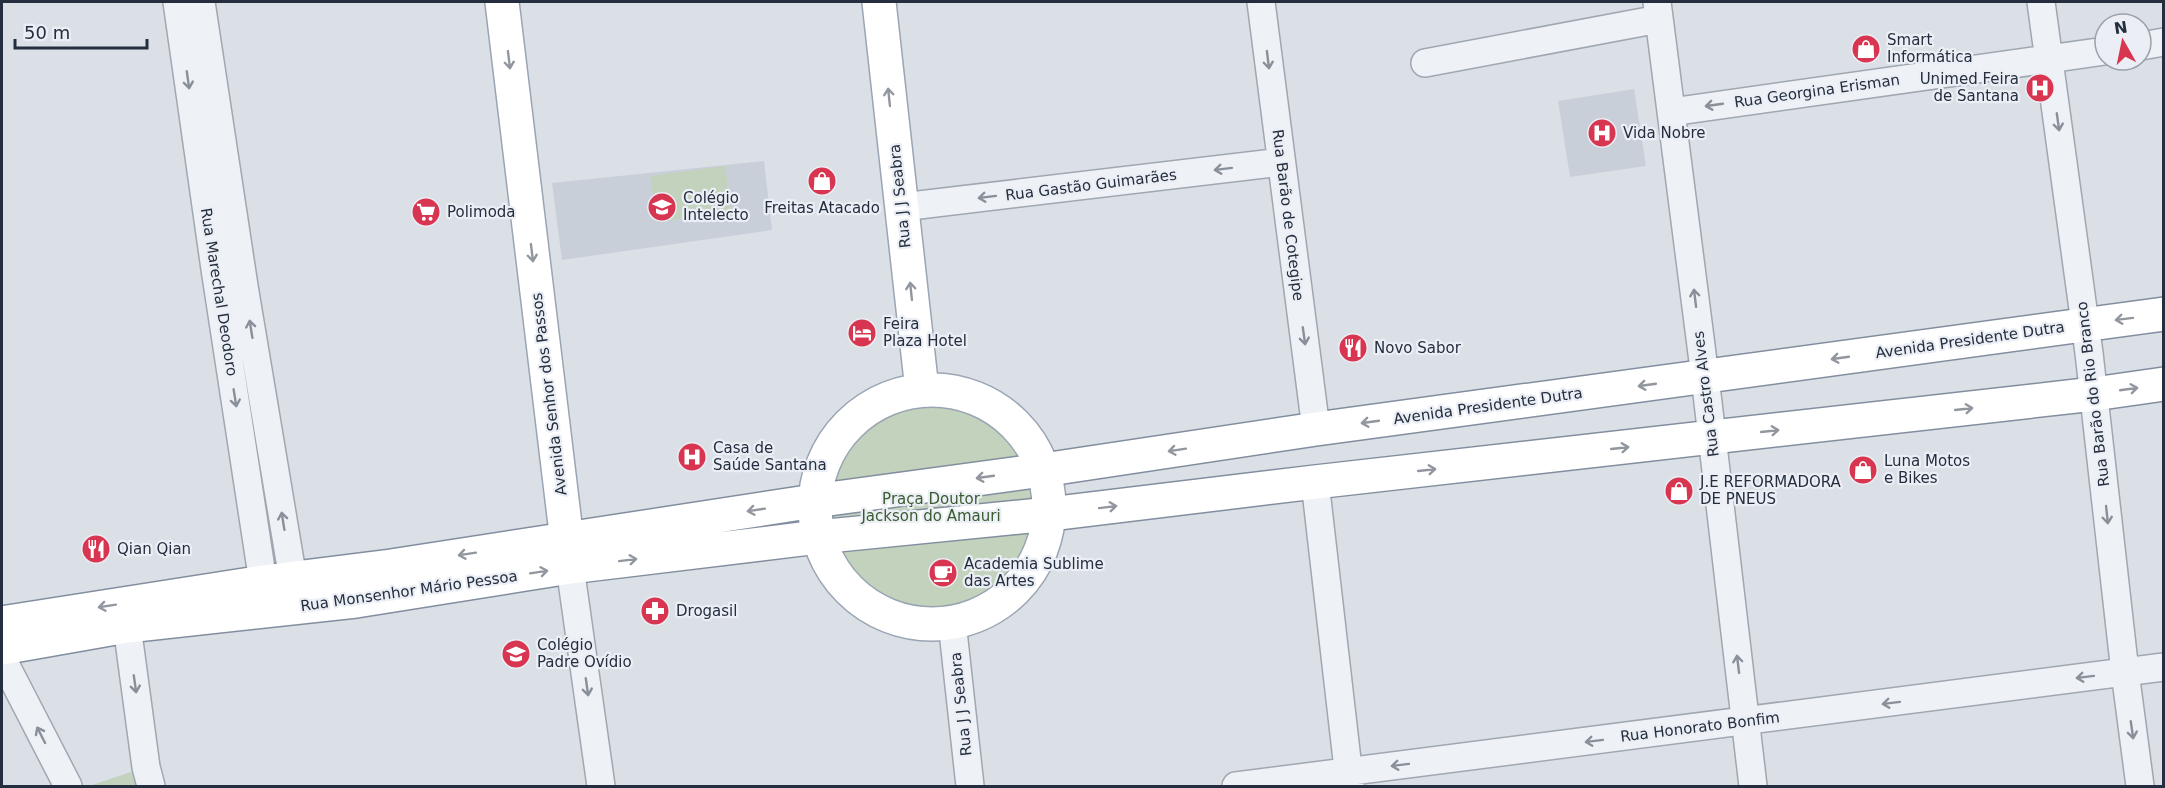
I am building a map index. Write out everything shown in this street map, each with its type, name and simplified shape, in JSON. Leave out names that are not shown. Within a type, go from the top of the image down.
[{"type":"main road","name":"Avenida Senhor dos Passos","points":[[502,2],[568,553]]},
{"type":"main road","name":"Rua J J Seabra","points":[[879,2],[922,390]]},
{"type":"main road","name":"Avenida Presidente Dutra","points":[[814,501],[1043,470],[1316,429],[2163,314]]},
{"type":"main road","points":[[818,537],[1050,514],[2094,394],[2163,384]]},
{"type":"main road","points":[[922,390],[951,392],[979,400],[1004,415],[1023,432],[1043,470],[1048,485],[1050,514],[1042,548],[1032,568],[1013,591],[988,610],[952,622],[924,624],[898,619],[874,609],[853,594],[836,575],[823,553],[818,537],[814,501],[819,473],[829,451],[843,430],[859,415],[878,403],[899,395],[922,390]]},
{"type":"main road","name":"Rua Monsenhor Mário Pessoa","points":[[2,648],[127,626],[356,601],[814,501]]},
{"type":"main road","name":"Rua Monsenhor Mário Pessoa","points":[[2,623],[278,580],[391,566],[818,537]]},
{"type":"main road","points":[[127,626],[148,614],[163,610],[351,583],[391,566]]},
{"type":"street","name":"Rua Marechal Deodoro","points":[[177,2],[215,269],[278,580]]},
{"type":"street","name":"Rua Marechal Deodoro","points":[[201,2],[244,286],[278,580]]},
{"type":"street","name":"Rua Barão de Cotegipe","points":[[1261,2],[1316,429]]},
{"type":"street","name":"Rua Barão do Rio Branco","points":[[2041,2],[2094,394],[2140,786]]},
{"type":"street","points":[[1425,63],[1658,10]]},
{"type":"street","name":"Rua Castro Alves","points":[[1658,10],[1705,377],[1753,786]]},
{"type":"street","name":"Rua Georgina Erisman","points":[[1671,111],[2093,52]]},
{"type":"street","name":"Rua Gastão Guimarães","points":[[902,207],[1281,162]]},
{"type":"street","points":[[1315,482],[1349,779]]},
{"type":"street","name":"Avenida Senhor dos Passos","points":[[568,553],[601,786]]},
{"type":"street","name":"Rua J J Seabra","points":[[952,622],[970,786]]},
{"type":"street","points":[[127,626],[146,767],[151,786]]},
{"type":"street","points":[[2,658],[69,786]]},
{"type":"street","name":"Rua Honorato Bonfim","points":[[1236,786],[1349,779],[1745,722],[2163,667]]},
{"type":"shaded area","name":"Vida Nobre","points":[[1634,89],[1646,166],[1570,177],[1558,101]]},
{"type":"shaded area","name":"Colégio Intelecto","points":[[764,161],[772,230],[562,260],[552,183]]},
{"type":"green space","points":[[725,166],[731,212],[657,222],[650,176]]},
{"type":"green space","name":"Praça Doutor Jackson do Amauri","points":[[932,390],[955,392],[977,399],[997,410],[1015,424],[1029,442],[1040,462],[1047,484],[1049,507],[1047,530],[1040,552],[1029,572],[1015,590],[997,604],[977,615],[955,622],[932,624],[909,622],[887,615],[867,604],[849,590],[835,572],[824,552],[817,530],[815,507],[817,484],[824,462],[835,442],[849,424],[867,410],[887,399],[909,392]]},
{"type":"green space","points":[[146,767],[151,786],[89,786]]},
{"type":"place","name":"Smart Informática","points":[[1866,49]]},
{"type":"place","name":"Unimed Feira de Santana","points":[[2040,88]]},
{"type":"place","name":"Vida Nobre","points":[[1602,133]]},
{"type":"place","name":"Freitas Atacado","points":[[822,181]]},
{"type":"place","name":"Colégio Intelecto","points":[[662,207]]},
{"type":"place","name":"Polimoda","points":[[426,212]]},
{"type":"place","name":"Feira Plaza Hotel","points":[[862,333]]},
{"type":"place","name":"Novo Sabor","points":[[1353,348]]},
{"type":"place","name":"Casa de Saúde Santana","points":[[692,457]]},
{"type":"place","name":"Luna Motos e Bikes","points":[[1863,470]]},
{"type":"place","name":"J.E REFORMADORA DE PNEUS","points":[[1679,491]]},
{"type":"place","name":"Qian Qian","points":[[96,549]]},
{"type":"place","name":"Academia Sublime das Artes","points":[[943,573]]},
{"type":"place","name":"Drogasil","points":[[655,611]]},
{"type":"place","name":"Colégio Padre Ovídio","points":[[516,654]]}]
